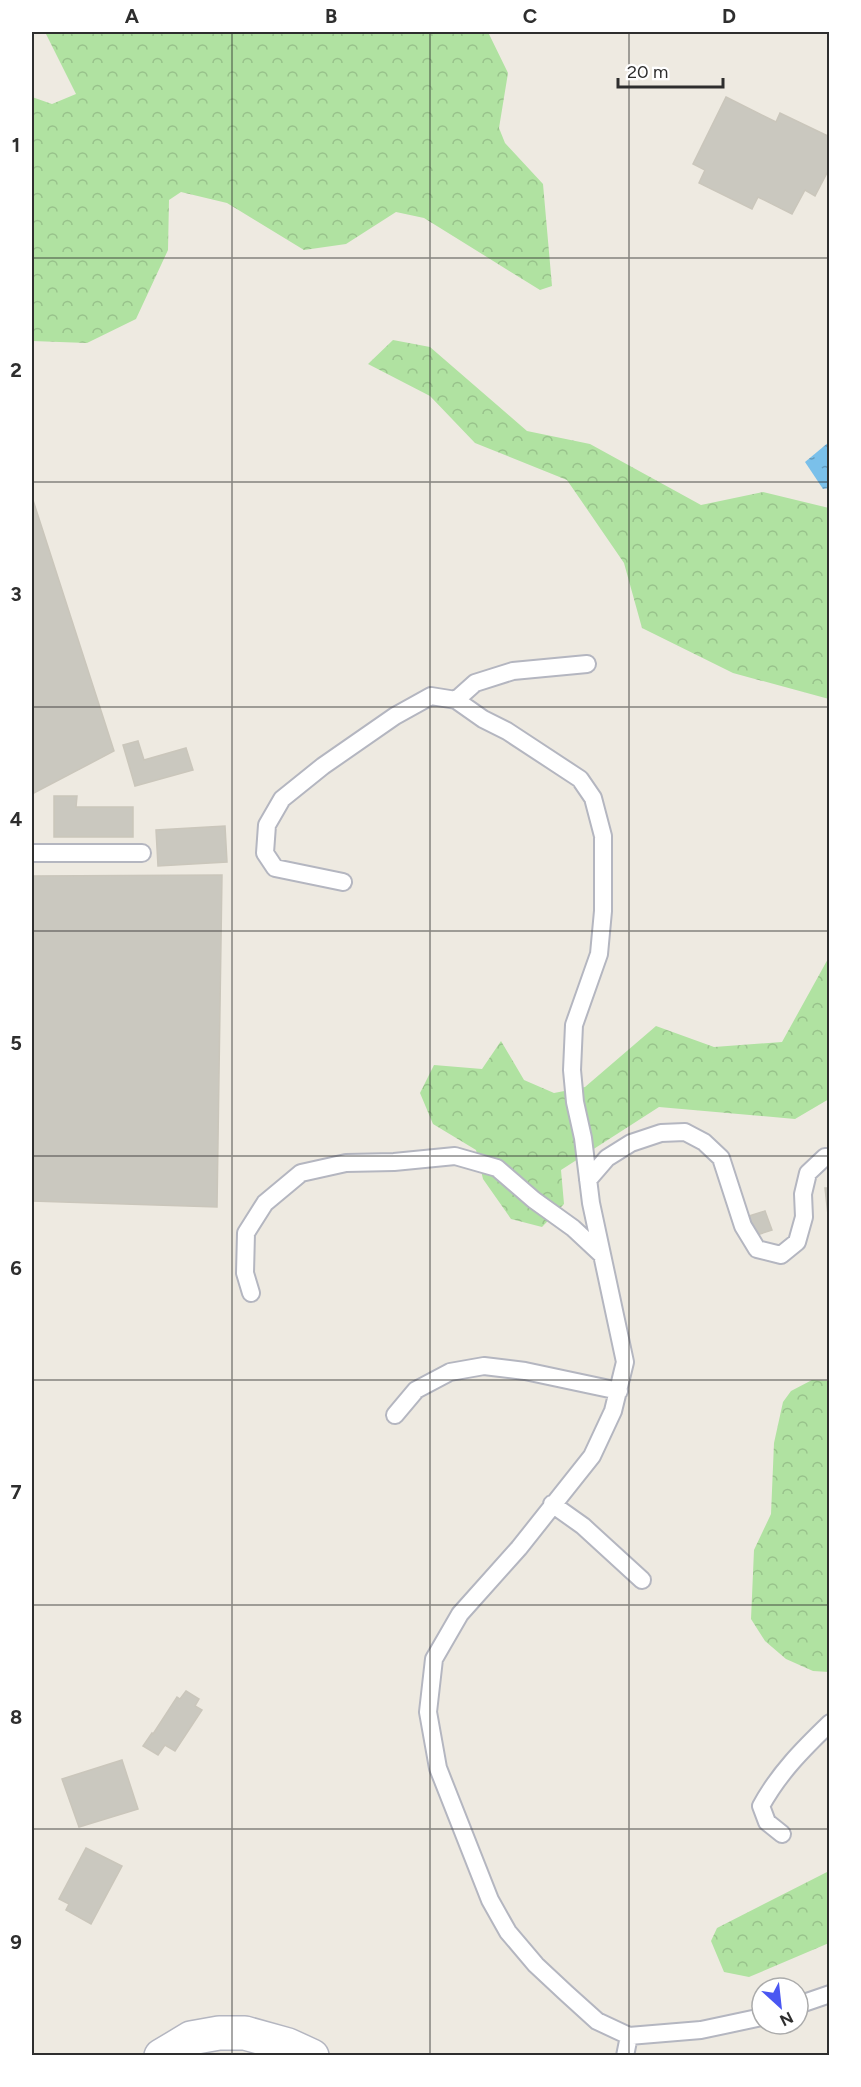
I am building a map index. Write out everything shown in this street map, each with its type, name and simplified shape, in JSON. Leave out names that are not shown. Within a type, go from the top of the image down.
[{"type":"street","points":[[160,2055],[190,2038],[219,2033],[245,2033],[288,2045],[312,2055]]},
{"type":"lane","points":[[456,700],[475,682],[513,671],[587,664]]},
{"type":"lane","points":[[343,882],[275,868],[266,853],[267,825],[282,799],[323,766],[395,716],[432,696],[456,700],[483,719],[507,731],[580,779],[593,798],[603,836],[603,911],[599,954],[574,1025],[572,1070],[588,1180],[625,1362],[613,1411],[592,1456],[519,1548],[460,1614],[434,1659],[428,1712],[438,1768],[490,1900],[508,1932],[536,1965],[597,2022],[628,2036],[701,2030],[750,2020]]},
{"type":"lane","points":[[32,853],[142,853]]},
{"type":"lane","points":[[588,1180],[607,1158],[631,1143],[661,1133],[685,1132],[704,1142],[721,1158],[743,1226],[757,1249],[781,1255],[797,1242],[804,1217],[803,1194],[808,1173],[825,1157],[830,1157]]},
{"type":"lane","points":[[250,1293],[245,1273],[246,1233],[265,1203],[301,1173],[346,1163],[394,1162],[455,1156],[497,1168],[534,1200],[573,1228],[602,1255]]},
{"type":"lane","points":[[395,1414],[416,1390],[450,1372],[484,1366],[525,1371],[619,1391]]},
{"type":"lane","points":[[552,1504],[583,1526],[642,1580]]},
{"type":"lane","points":[[782,1834],[767,1822],[760,1806],[772,1785],[795,1756],[830,1724]]},
{"type":"lane","points":[[810,2001],[830,1994]]},
{"type":"lane","points":[[625,2055],[628,2036]]},
{"type":"green space","points":[[45,32],[488,32],[508,73],[499,128],[505,143],[543,184],[552,286],[540,290],[424,218],[396,212],[346,244],[304,250],[227,203],[181,192],[169,200],[168,250],[136,319],[87,343],[32,341],[32,97],[52,104],[76,94]]},
{"type":"green space","points":[[393,340],[430,347],[527,431],[590,444],[701,505],[763,492],[829,508],[829,699],[733,673],[642,628],[624,563],[567,480],[475,443],[430,396],[368,364]]},
{"type":"green space","points":[[829,957],[829,1099],[795,1119],[659,1107],[561,1170],[564,1204],[542,1227],[511,1219],[483,1179],[476,1150],[433,1124],[420,1093],[434,1065],[482,1069],[501,1041],[524,1080],[554,1093],[585,1087],[656,1026],[714,1047],[782,1042]]},
{"type":"green space","points":[[812,1380],[829,1381],[829,1672],[813,1671],[786,1659],[765,1641],[751,1619],[754,1550],[771,1514],[774,1443],[783,1402],[791,1391]]},
{"type":"green space","points":[[829,1871],[829,1943],[749,1977],[724,1972],[711,1941],[717,1928]]},
{"type":"water","points":[[829,442],[829,488],[823,489],[805,462]]},
{"type":"building","points":[[726,97],[776,122],[780,113],[830,137],[830,167],[815,196],[805,190],[792,214],[758,197],[752,209],[699,183],[705,170],[693,164]]},
{"type":"building","points":[[32,497],[114,751],[32,794]]},
{"type":"building","points":[[138,741],[144,760],[186,748],[193,770],[135,786],[123,745]]},
{"type":"building","points":[[54,796],[77,796],[76,807],[133,807],[133,837],[54,837]]},
{"type":"building","points":[[225,826],[227,862],[158,866],[156,830]]},
{"type":"building","points":[[222,875],[217,1207],[32,1201],[32,876]]},
{"type":"building","points":[[825,1188],[830,1188],[830,1233]]},
{"type":"building","points":[[765,1211],[772,1230],[757,1235],[749,1216]]},
{"type":"building","points":[[186,1691],[199,1699],[195,1706],[202,1710],[175,1751],[165,1745],[158,1755],[143,1746],[177,1697],[180,1699]]},
{"type":"building","points":[[122,1760],[138,1809],[79,1827],[62,1779]]},
{"type":"building","points":[[86,1848],[122,1866],[91,1924],[66,1910],[69,1904],[59,1899]]},
{"type":"building","points":[[569,2054],[609,2054],[609,2056],[569,2056]]}]
